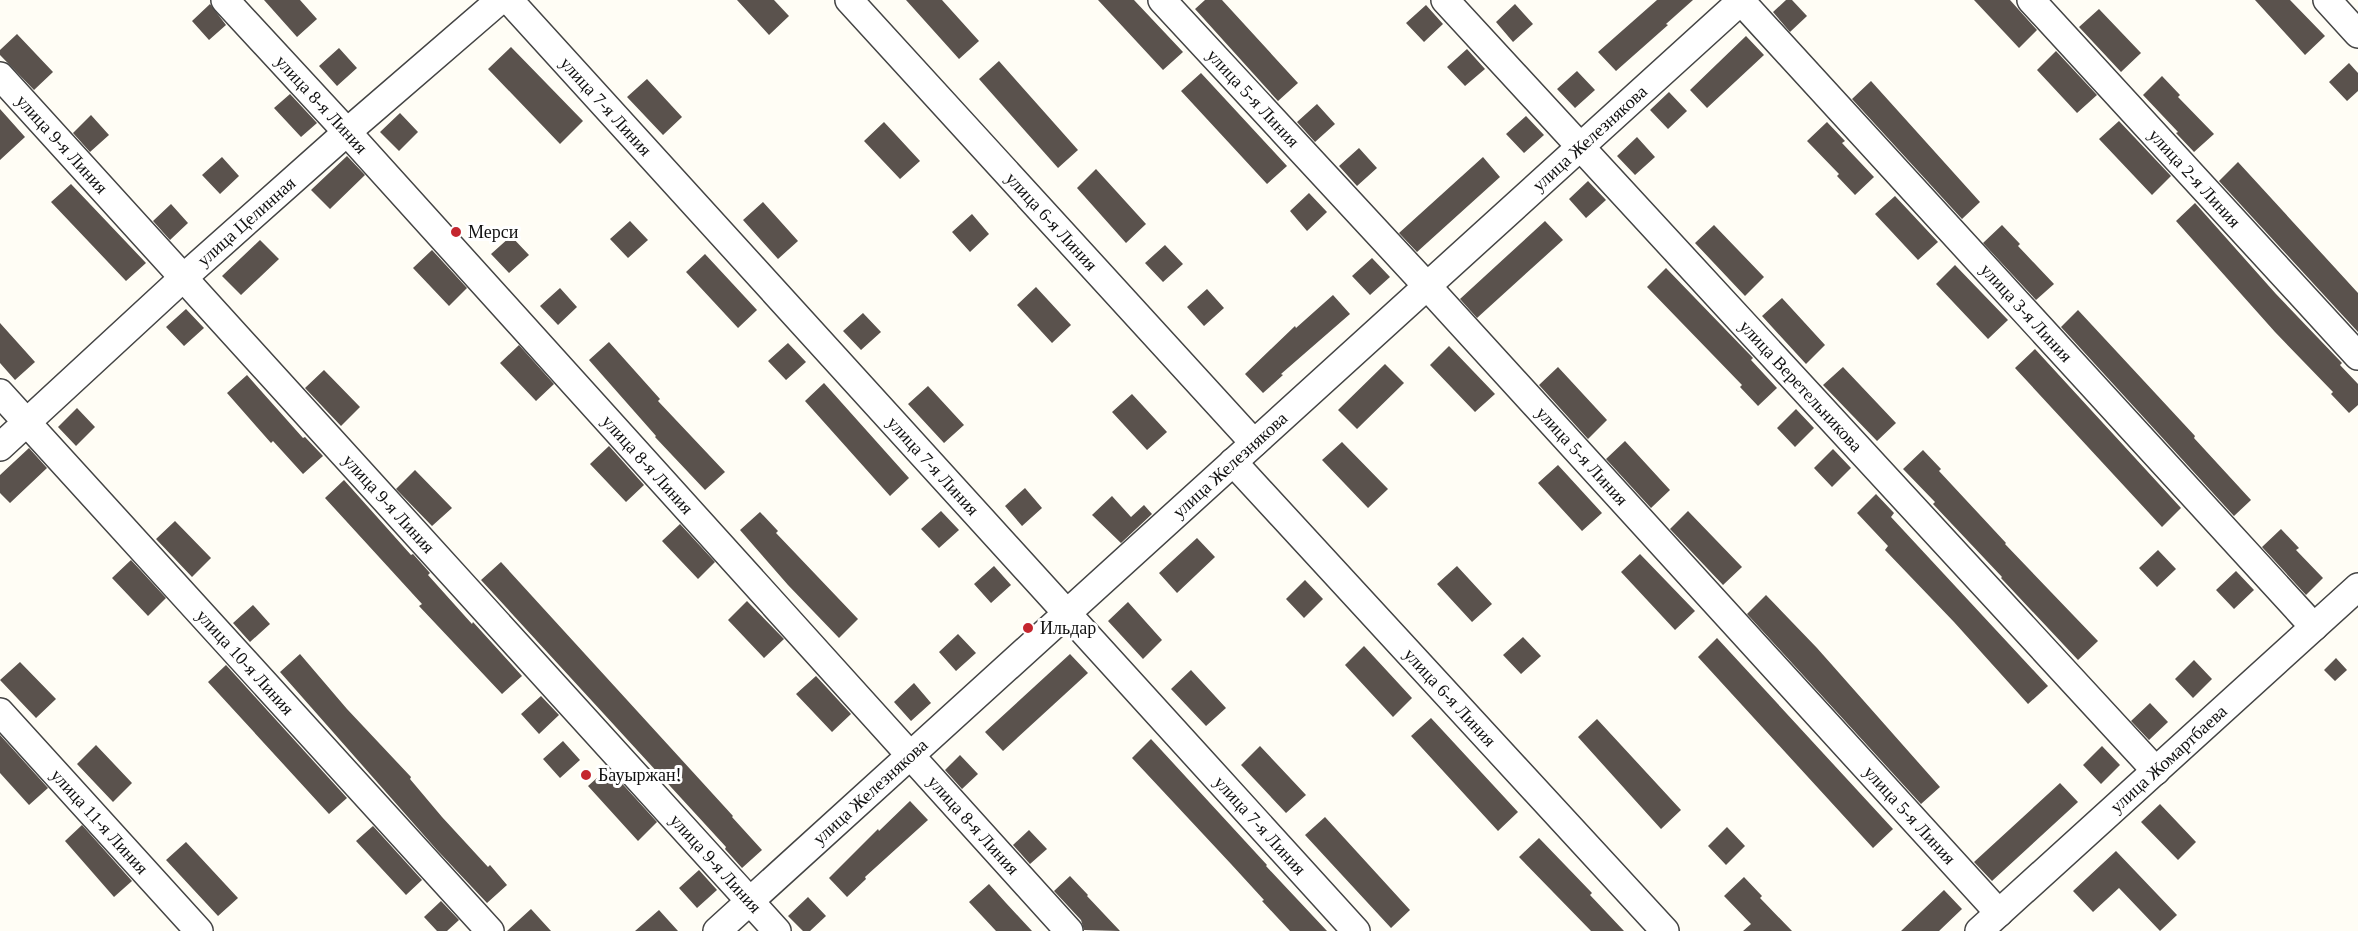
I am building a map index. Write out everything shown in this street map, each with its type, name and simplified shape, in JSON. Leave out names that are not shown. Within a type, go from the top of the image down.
[{"type":"street","name":"улица 8-я Линия","points":[[225,0],[1069,931]]},
{"type":"street","name":"улица Целинная","points":[[0,447],[183,278],[500,0]]},
{"type":"street","name":"улица 7-я Линия","points":[[509,0],[1356,931]]},
{"type":"street","name":"улица 6-я Линия","points":[[849,0],[1254,443]]},
{"type":"street","name":"улица 5-я Линия","points":[[1162,0],[1427,286],[1999,913]]},
{"type":"street","name":"улица Веретельникова","points":[[1445,0],[2156,771]]},
{"type":"street","name":"улица Железнякова","points":[[717,931],[1741,0]]},
{"type":"street","name":"улица 3-я Линия","points":[[1741,0],[2314,627]]},
{"type":"street","name":"улица 2-я Линия","points":[[2031,0],[2358,356]]},
{"type":"street","points":[[2327,0],[2358,34]]},
{"type":"street","name":"улица 9-я Линия","points":[[0,76],[777,931]]},
{"type":"street","name":"улица 10-я Линия","points":[[0,393],[490,931]]},
{"type":"street","name":"улица 6-я Линия","points":[[1233,462],[1665,931]]},
{"type":"street","name":"улица Жомартбаева","points":[[1979,931],[2358,587]]},
{"type":"street","name":"улица 11-я Линия","points":[[0,712],[199,931]]},
{"type":"building","points":[[264,0],[300,0],[317,19],[297,37]]},
{"type":"building","points":[[737,0],[774,0],[789,16],[769,35]]},
{"type":"building","points":[[906,0],[942,0],[979,41],[959,59]]},
{"type":"building","points":[[1098,0],[1134,0],[1183,52],[1163,70]]},
{"type":"building","points":[[1205,0],[1222,0],[1298,83],[1278,101],[1195,9]]},
{"type":"building","points":[[1657,0],[1693,0],[1616,71],[1598,52]]},
{"type":"building","points":[[1786,0],[1792,0],[1807,16],[1790,32],[1773,12]]},
{"type":"building","points":[[1974,0],[2010,0],[2037,30],[2019,48]]},
{"type":"building","points":[[2255,0],[2290,0],[2325,36],[2305,55]]},
{"type":"building","points":[[210,4],[226,25],[209,40],[192,21]]},
{"type":"building","points":[[1515,4],[1533,24],[1513,42],[1496,22]]},
{"type":"building","points":[[1426,5],[1443,24],[1424,42],[1406,23]]},
{"type":"building","points":[[2099,9],[2141,53],[2121,72],[2079,27]]},
{"type":"building","points":[[17,34],[53,72],[34,90],[0,55],[0,50]]},
{"type":"building","points":[[1746,36],[1764,55],[1707,108],[1690,90]]},
{"type":"building","points":[[511,47],[583,121],[560,144],[488,69]]},
{"type":"building","points":[[339,48],[357,68],[337,86],[319,66]]},
{"type":"building","points":[[1467,49],[1485,69],[1465,86],[1447,67]]},
{"type":"building","points":[[2056,51],[2097,95],[2077,113],[2037,70]]},
{"type":"building","points":[[999,61],[1078,150],[1058,168],[979,79]]},
{"type":"building","points":[[2349,63],[2358,73],[2358,91],[2347,101],[2329,82]]},
{"type":"building","points":[[1577,71],[1595,90],[1575,108],[1557,89]]},
{"type":"building","points":[[1201,73],[1287,166],[1267,184],[1181,91]]},
{"type":"building","points":[[2162,76],[2180,95],[2178,97],[2214,134],[2194,152],[2143,95]]},
{"type":"building","points":[[647,79],[682,117],[663,135],[627,97]]},
{"type":"building","points":[[1871,81],[1980,202],[1962,219],[1852,99]]},
{"type":"building","points":[[1669,92],[1687,111],[1668,129],[1650,110]]},
{"type":"building","points":[[290,94],[317,123],[301,137],[274,108]]},
{"type":"building","points":[[1317,104],[1335,124],[1315,142],[1297,122]]},
{"type":"building","points":[[0,109],[25,137],[0,160]]},
{"type":"building","points":[[400,113],[418,132],[399,151],[380,132]]},
{"type":"building","points":[[91,115],[109,135],[90,152],[73,133]]},
{"type":"building","points":[[1526,116],[1544,135],[1524,153],[1506,134]]},
{"type":"building","points":[[2119,121],[2171,176],[2152,195],[2099,139]]},
{"type":"building","points":[[884,122],[920,161],[900,179],[864,141]]},
{"type":"building","points":[[1827,122],[1845,141],[1842,143],[1874,177],[1855,195],[1837,176],[1839,174],[1807,141]]},
{"type":"building","points":[[1637,137],[1655,157],[1635,175],[1617,156]]},
{"type":"building","points":[[1359,148],[1377,168],[1357,186],[1339,166]]},
{"type":"building","points":[[347,156],[365,175],[330,209],[311,190]]},
{"type":"building","points":[[222,157],[239,176],[220,194],[202,175]]},
{"type":"building","points":[[1483,157],[1500,177],[1417,252],[1399,233]]},
{"type":"building","points":[[2238,162],[2358,293],[2358,332],[2219,181]]},
{"type":"building","points":[[1096,169],[1146,224],[1126,243],[1077,188]]},
{"type":"building","points":[[1588,181],[1606,200],[1586,218],[1569,199]]},
{"type":"building","points":[[71,184],[146,263],[126,281],[51,202]]},
{"type":"building","points":[[1309,193],[1327,212],[1307,231],[1290,211]]},
{"type":"building","points":[[1895,196],[1938,242],[1918,260],[1875,214]]},
{"type":"building","points":[[763,202],[798,241],[778,259],[743,220]]},
{"type":"building","points":[[2195,203],[2276,294],[2342,363],[2340,365],[2358,384],[2358,405],[2349,413],[2331,394],[2333,392],[2275,332],[2176,221]]},
{"type":"building","points":[[171,204],[188,223],[170,240],[153,221]]},
{"type":"building","points":[[972,214],[989,234],[970,252],[952,232]]},
{"type":"building","points":[[630,221],[648,240],[628,258],[610,239]]},
{"type":"building","points":[[1545,221],[1563,240],[1477,318],[1460,299]]},
{"type":"building","points":[[1714,225],[1764,277],[1745,296],[1695,243]]},
{"type":"building","points":[[2002,225],[2020,244],[2018,246],[2054,284],[2036,300],[1983,243]]},
{"type":"building","points":[[511,236],[529,255],[509,273],[491,254]]},
{"type":"building","points":[[260,240],[279,259],[241,295],[222,276]]},
{"type":"building","points":[[1165,245],[1183,264],[1163,282],[1145,263]]},
{"type":"building","points":[[432,250],[467,288],[449,306],[413,268]]},
{"type":"building","points":[[705,254],[757,310],[738,328],[686,272]]},
{"type":"building","points":[[1372,258],[1390,277],[1370,295],[1352,276]]},
{"type":"building","points":[[1955,265],[2008,320],[1988,339],[1936,284]]},
{"type":"building","points":[[1666,268],[1753,358],[1751,360],[1777,388],[1758,406],[1740,387],[1742,385],[1647,287]]},
{"type":"building","points":[[1036,287],[1071,325],[1052,343],[1017,305]]},
{"type":"building","points":[[560,288],[577,307],[558,325],[540,306]]},
{"type":"building","points":[[1207,289],[1224,308],[1204,326],[1187,307]]},
{"type":"building","points":[[1333,295],[1350,314],[1281,374],[1283,375],[1263,393],[1245,374],[1295,326],[1296,328]]},
{"type":"building","points":[[1782,298],[1825,345],[1806,364],[1762,316]]},
{"type":"building","points":[[186,309],[204,328],[184,346],[166,327]]},
{"type":"building","points":[[2078,310],[2251,500],[2234,516],[2061,327]]},
{"type":"building","points":[[863,313],[881,332],[861,350],[843,331]]},
{"type":"building","points":[[0,323],[35,362],[15,380],[0,363]]},
{"type":"building","points":[[609,342],[660,399],[658,401],[725,472],[705,490],[655,437],[589,360]]},
{"type":"building","points":[[788,343],[806,362],[786,380],[768,361]]},
{"type":"building","points":[[519,345],[554,384],[536,401],[500,363]]},
{"type":"building","points":[[1449,346],[1495,394],[1475,412],[1430,365]]},
{"type":"building","points":[[2035,349],[2181,508],[2162,527],[2015,368]]},
{"type":"building","points":[[1385,364],[1404,383],[1357,429],[1338,410]]},
{"type":"building","points":[[1558,367],[1607,420],[1588,439],[1539,385]]},
{"type":"building","points":[[1843,367],[1896,423],[1877,441],[1823,385]]},
{"type":"building","points":[[324,370],[360,407],[341,426],[305,388]]},
{"type":"building","points":[[247,375],[303,438],[305,437],[323,456],[303,474],[273,441],[271,443],[227,393]]},
{"type":"building","points":[[824,383],[909,478],[890,496],[805,401]]},
{"type":"building","points":[[928,386],[964,425],[944,443],[908,404]]},
{"type":"building","points":[[1132,394],[1167,432],[1147,450],[1112,412]]},
{"type":"building","points":[[77,408],[95,427],[76,446],[58,427]]},
{"type":"building","points":[[1796,409],[1814,428],[1795,447],[1777,428]]},
{"type":"building","points":[[1625,441],[1670,490],[1651,508],[1606,459]]},
{"type":"building","points":[[1342,442],[1388,489],[1368,508],[1322,460]]},
{"type":"building","points":[[609,446],[644,485],[626,502],[590,464]]},
{"type":"building","points":[[29,448],[47,468],[10,503],[0,493],[0,475]]},
{"type":"building","points":[[1833,449],[1851,468],[1832,487],[1814,468]]},
{"type":"building","points":[[1923,450],[2005,544],[2098,641],[2078,660],[1903,469]]},
{"type":"building","points":[[1558,465],[1602,513],[1582,531],[1538,483]]},
{"type":"building","points":[[415,470],[452,508],[432,526],[396,489]]},
{"type":"building","points":[[344,480],[430,573],[428,575],[472,624],[473,622],[522,676],[502,694],[419,606],[422,604],[325,498]]},
{"type":"building","points":[[1025,488],[1042,508],[1022,526],[1005,506]]},
{"type":"building","points":[[1876,494],[1894,513],[1891,517],[2048,686],[2028,704],[1885,550],[1888,546],[1857,513]]},
{"type":"building","points":[[1112,496],[1131,517],[1144,505],[1152,514],[1121,543],[1092,515]]},
{"type":"building","points":[[941,511],[959,530],[939,548],[921,529]]},
{"type":"building","points":[[1688,511],[1742,567],[1723,585],[1670,529]]},
{"type":"building","points":[[760,512],[778,531],[776,533],[858,619],[839,638],[740,530]]},
{"type":"building","points":[[175,521],[211,558],[192,577],[156,539]]},
{"type":"building","points":[[680,524],[715,562],[698,579],[662,541]]},
{"type":"building","points":[[2281,529],[2299,548],[2296,550],[2323,578],[2306,595],[2262,547]]},
{"type":"building","points":[[1197,538],[1215,557],[1177,593],[1159,573]]},
{"type":"building","points":[[2158,550],[2176,569],[2157,587],[2139,568]]},
{"type":"building","points":[[1640,554],[1695,611],[1675,630],[1621,572]]},
{"type":"building","points":[[131,560],[166,598],[148,616],[112,578]]},
{"type":"building","points":[[501,562],[762,850],[742,868],[725,849],[726,847],[481,580]]},
{"type":"building","points":[[994,566],[1011,585],[991,603],[974,584]]},
{"type":"building","points":[[1457,566],[1492,604],[1472,622],[1437,584]]},
{"type":"building","points":[[2236,571],[2254,590],[2234,609],[2216,590]]},
{"type":"building","points":[[1305,580],[1323,599],[1304,618],[1286,599]]},
{"type":"building","points":[[1766,595],[1817,648],[1940,787],[1921,804],[1747,614]]},
{"type":"building","points":[[747,601],[784,639],[764,658],[728,620]]},
{"type":"building","points":[[1128,602],[1162,640],[1143,659],[1108,621]]},
{"type":"building","points":[[253,605],[270,624],[250,642],[233,623]]},
{"type":"building","points":[[958,634],[976,653],[956,671],[939,652]]},
{"type":"building","points":[[1523,637],[1541,656],[1521,674],[1503,655]]},
{"type":"building","points":[[1717,638],[1893,829],[1873,848],[1698,657]]},
{"type":"building","points":[[1364,646],[1412,698],[1393,717],[1345,665]]},
{"type":"building","points":[[300,654],[347,709],[411,777],[410,779],[442,817],[507,885],[487,903],[437,850],[280,672]]},
{"type":"building","points":[[1070,654],[1088,673],[1003,751],[985,732]]},
{"type":"building","points":[[2336,658],[2347,670],[2335,681],[2324,670]]},
{"type":"building","points":[[2194,660],[2212,679],[2193,698],[2175,679]]},
{"type":"building","points":[[20,662],[56,699],[36,718],[0,680]]},
{"type":"building","points":[[226,665],[347,798],[329,814],[208,682]]},
{"type":"building","points":[[1191,670],[1226,708],[1206,726],[1171,689]]},
{"type":"building","points":[[816,676],[851,714],[832,732],[796,694]]},
{"type":"building","points":[[914,683],[931,703],[911,721],[894,702]]},
{"type":"building","points":[[541,696],[559,715],[539,734],[521,714]]},
{"type":"building","points":[[2150,703],[2168,722],[2149,740],[2131,721]]},
{"type":"building","points":[[1431,718],[1518,812],[1498,831],[1411,736]]},
{"type":"building","points":[[1597,719],[1681,810],[1661,829],[1578,737]]},
{"type":"building","points":[[0,735],[48,788],[29,805],[0,773]]},
{"type":"building","points":[[1151,739],[1327,931],[1290,931],[1262,901],[1264,900],[1132,758]]},
{"type":"building","points":[[563,741],[580,760],[560,778],[543,759]]},
{"type":"building","points":[[96,745],[132,783],[113,802],[77,764]]},
{"type":"building","points":[[1260,746],[1306,795],[1286,813],[1241,765]]},
{"type":"building","points":[[2102,746],[2120,765],[2101,784],[2083,765]]},
{"type":"building","points":[[960,755],[978,774],[962,789],[945,770]]},
{"type":"building","points":[[608,768],[657,822],[638,841],[588,786]]},
{"type":"building","points":[[2060,783],[2078,802],[1992,881],[1974,862]]},
{"type":"building","points":[[910,801],[928,820],[865,877],[866,879],[847,897],[829,878]]},
{"type":"building","points":[[2160,804],[2196,842],[2178,860],[2141,822]]},
{"type":"building","points":[[1325,817],[1410,910],[1391,928],[1305,835]]},
{"type":"building","points":[[82,825],[132,881],[114,897],[65,841]]},
{"type":"building","points":[[373,826],[422,880],[406,895],[356,841]]},
{"type":"building","points":[[1727,827],[1745,846],[1726,865],[1708,846]]},
{"type":"building","points":[[1029,830],[1047,849],[1030,864],[1013,845]]},
{"type":"building","points":[[1539,838],[1592,893],[1590,895],[1624,931],[1591,931],[1519,857]]},
{"type":"building","points":[[186,842],[238,898],[218,916],[166,860]]},
{"type":"building","points":[[2116,851],[2177,915],[2160,931],[2119,888],[2093,912],[2073,891]]},
{"type":"building","points":[[699,870],[717,890],[697,908],[679,888]]},
{"type":"building","points":[[1070,876],[1120,931],[1084,930],[1081,920],[1054,891]]},
{"type":"building","points":[[1744,877],[1762,896],[1760,898],[1792,931],[1743,931],[1751,924],[1724,896]]},
{"type":"building","points":[[989,884],[1032,931],[996,931],[969,902]]},
{"type":"building","points":[[1944,890],[1962,909],[1939,931],[1901,931]]},
{"type":"building","points":[[808,897],[826,916],[810,931],[803,931],[788,916]]},
{"type":"building","points":[[441,901],[459,920],[447,931],[437,931],[424,917]]},
{"type":"building","points":[[531,909],[551,931],[507,931]]},
{"type":"building","points":[[659,910],[678,931],[635,931]]},
{"type":"place","name":"Мерси","points":[[456,232]]},
{"type":"place","name":"Ильдар","points":[[1028,628]]},
{"type":"place","name":"Бауыржан!","points":[[586,775]]}]
